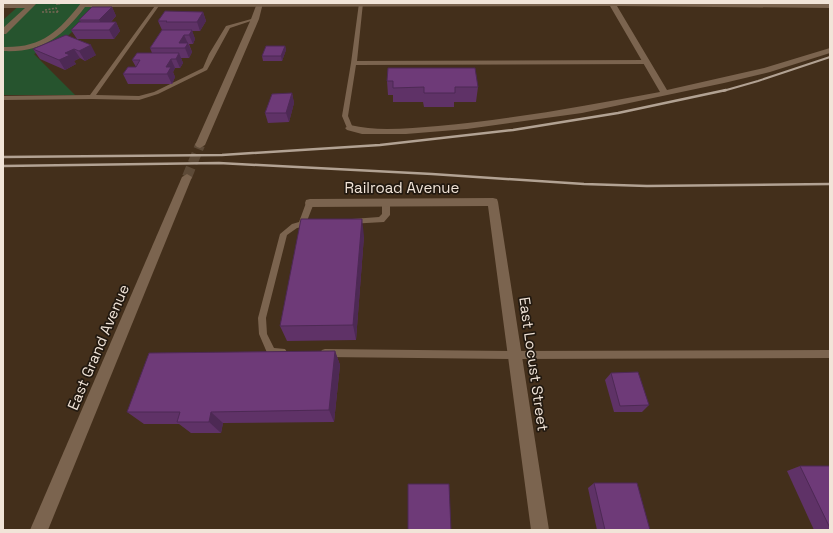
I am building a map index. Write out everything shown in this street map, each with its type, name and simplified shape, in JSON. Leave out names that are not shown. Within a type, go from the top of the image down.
[{"type":"street","points":[[3,6],[32,4]]},
{"type":"street","points":[[3,32],[32,4]]},
{"type":"street","points":[[3,49],[13,50],[31,48],[48,41],[84,4],[612,4],[830,6]]},
{"type":"street","points":[[200,145],[255,19],[260,4]]},
{"type":"street","points":[[612,4],[665,93]]},
{"type":"street","points":[[350,128],[362,131],[406,131],[467,126],[582,110],[688,89],[753,74],[830,50]]},
{"type":"street","name":"East Grand Avenue","points":[[39,530],[187,177]]},
{"type":"street","name":"Railroad Avenue","points":[[310,203],[493,202]]},
{"type":"street","name":"East Locust Street","points":[[493,202],[540,530]]},
{"type":"lane","points":[[92,97],[158,4]]},
{"type":"lane","points":[[350,128],[345,116],[354,63],[361,4]]},
{"type":"lane","points":[[3,98],[139,98],[156,93],[205,69],[228,27],[255,19]]},
{"type":"lane","points":[[354,63],[646,62]]},
{"type":"lane","points":[[346,222],[381,220],[386,215],[386,202]]},
{"type":"lane","points":[[302,224],[310,203]]},
{"type":"lane","points":[[287,352],[272,352],[263,334],[262,318],[284,234],[295,226],[316,223]]},
{"type":"lane","points":[[319,353],[515,355],[830,354]]},
{"type":"path","points":[[61,3],[57,4],[53,8],[39,12],[77,12]]},
{"type":"path","points":[[53,8],[58,12]]},
{"type":"green space","points":[[22,3],[98,3],[70,34],[55,45],[34,54],[75,95],[3,95],[3,20]]},
{"type":"building","points":[[92,7],[112,7],[99,20],[79,20]]},
{"type":"building","points":[[165,11],[203,12],[197,22],[158,21]]},
{"type":"building","points":[[79,22],[116,22],[109,30],[71,30]]},
{"type":"building","points":[[162,30],[192,30],[189,35],[184,35],[179,43],[188,43],[185,48],[150,48]]},
{"type":"building","points":[[66,35],[91,45],[79,51],[74,49],[65,53],[70,55],[59,60],[33,49]]},
{"type":"building","points":[[266,46],[285,46],[281,56],[262,56]]},
{"type":"building","points":[[137,53],[179,53],[176,59],[171,59],[166,67],[171,67],[167,74],[123,74],[128,67],[136,67],[140,60],[132,60]]},
{"type":"building","points":[[388,68],[475,68],[478,87],[455,87],[455,93],[424,93],[424,87],[393,88],[393,81],[387,81]]},
{"type":"building","points":[[292,93],[286,113],[265,113],[272,94]]},
{"type":"building","points":[[301,219],[362,219],[353,325],[280,326]]},
{"type":"building","points":[[335,351],[329,410],[211,412],[209,422],[177,422],[180,412],[127,412],[149,353]]},
{"type":"building","points":[[638,372],[649,405],[620,406],[611,373]]},
{"type":"building","points":[[800,466],[830,466],[830,528]]},
{"type":"building","points":[[594,483],[637,483],[650,530],[605,530]]},
{"type":"building","points":[[408,484],[449,484],[451,530],[408,530]]},
{"type":"tunnel","points":[[187,177],[200,145]]},
{"type":"railway","points":[[723,91],[830,57]]},
{"type":"railway","points":[[3,157],[222,155],[380,145],[513,130],[618,113],[726,90]]},
{"type":"railway","points":[[3,166],[219,163],[432,174],[584,184],[647,186],[830,184]]}]
